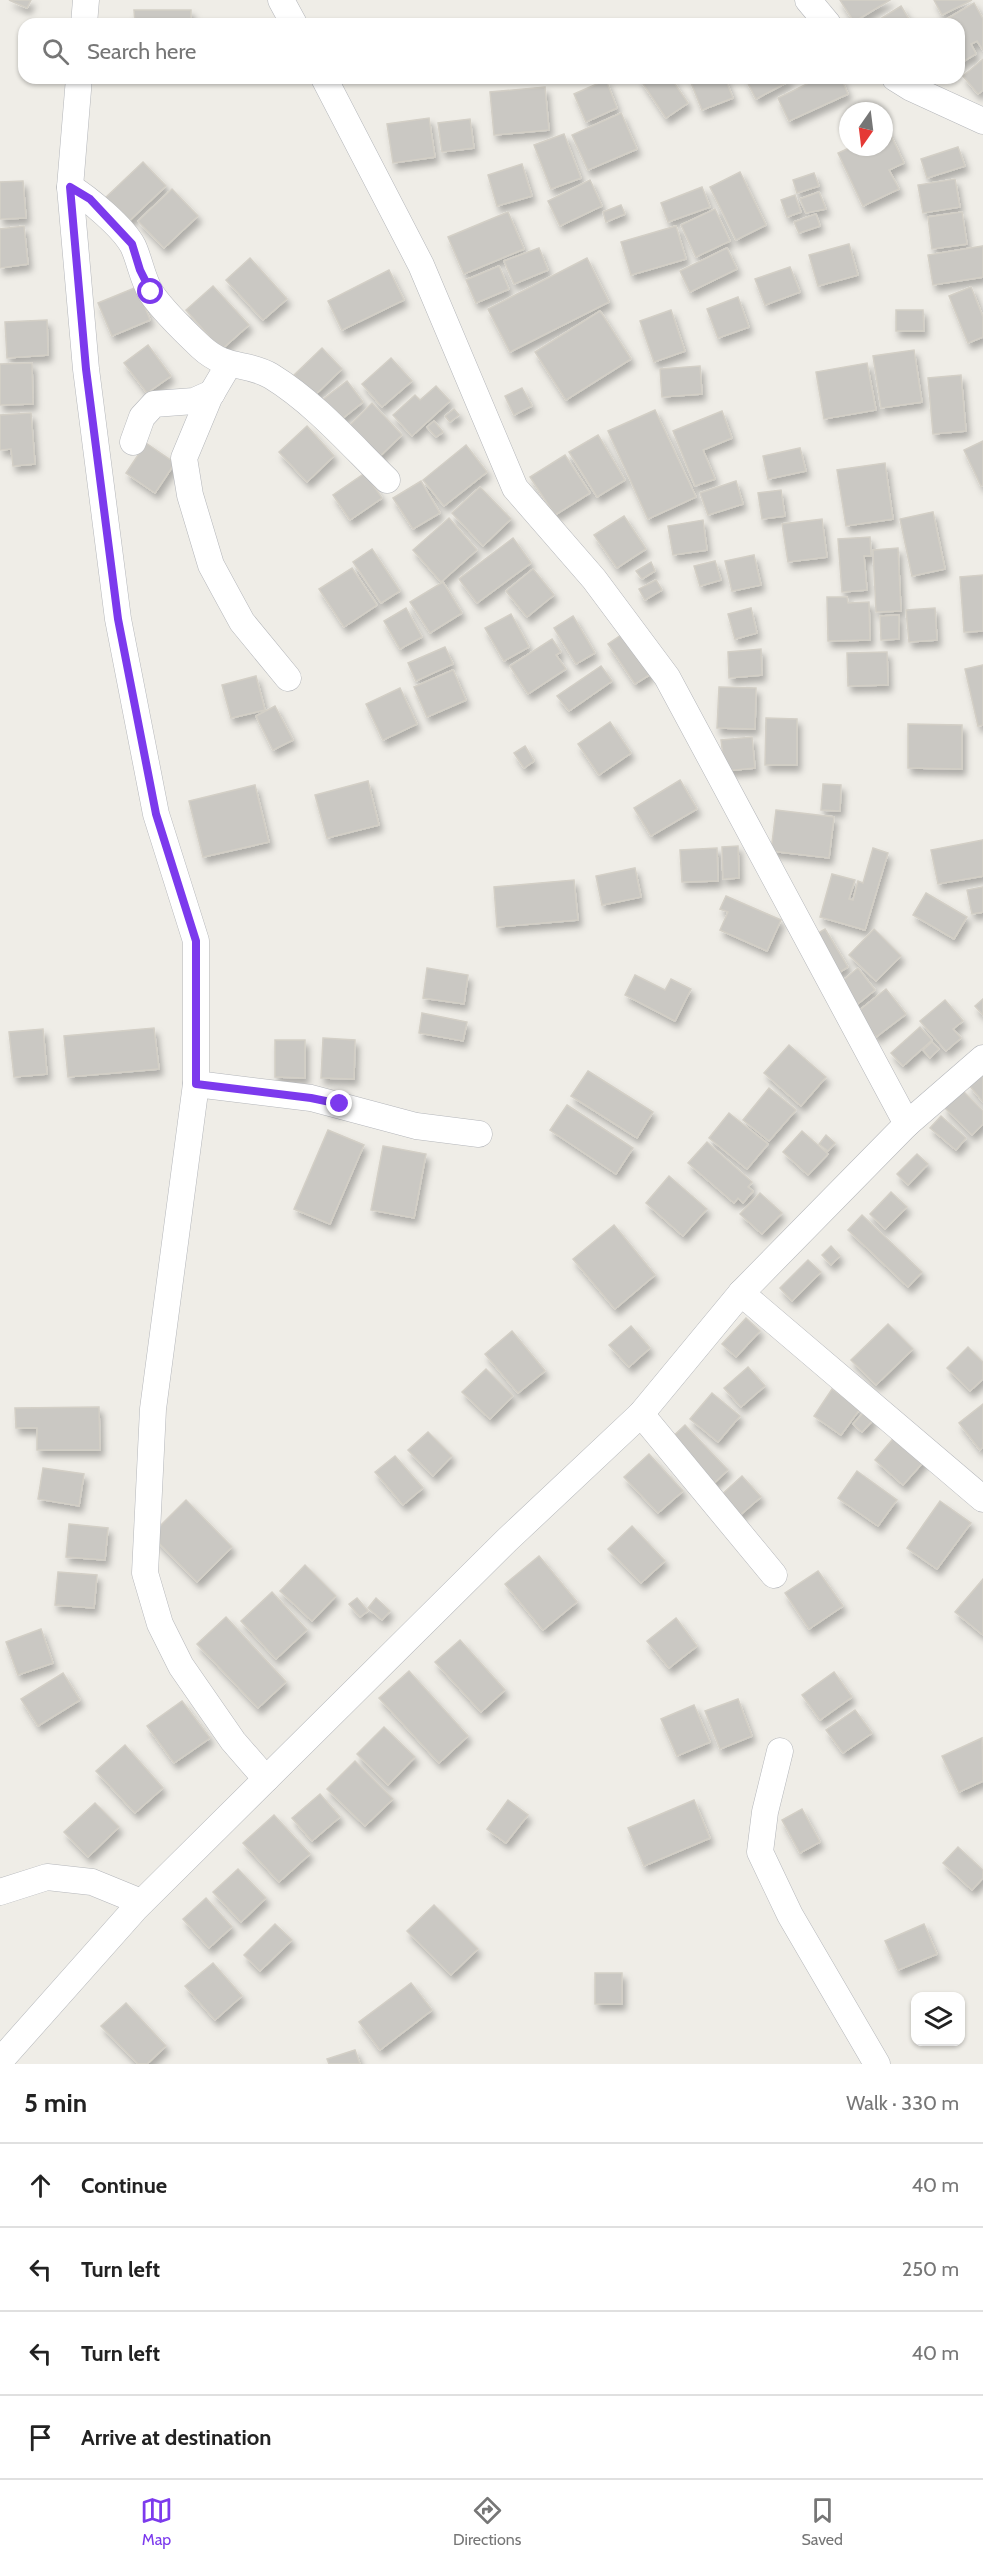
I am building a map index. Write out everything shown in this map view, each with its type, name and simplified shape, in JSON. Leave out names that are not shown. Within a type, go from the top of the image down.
[{"type":"street","points":[[84,18],[86,0]]},
{"type":"street","points":[[281,0],[291,18]]},
{"type":"street","points":[[808,0],[823,18]]},
{"type":"street","points":[[78,84],[70,187],[86,369],[118,619],[156,814],[196,941],[196,1084],[153,1409],[145,1573],[160,1624],[181,1666],[233,1741],[266,1779]]},
{"type":"street","points":[[327,84],[421,266],[515,488],[594,579],[667,678],[907,1124]]},
{"type":"street","points":[[905,84],[983,121]]},
{"type":"street","points":[[70,187],[90,199],[132,244],[140,270],[151,292],[199,346],[216,360],[252,368],[270,376],[304,401],[387,480]]},
{"type":"street","points":[[229,364],[212,393],[184,458],[190,495],[211,565],[242,622],[288,678]]},
{"type":"street","points":[[133,442],[142,417],[154,404],[194,401],[212,393]]},
{"type":"street","points":[[0,2061],[141,1902],[507,1540],[641,1414],[741,1293],[907,1124],[983,1058]]},
{"type":"street","points":[[196,1084],[311,1098],[416,1126],[479,1134]]},
{"type":"street","points":[[741,1293],[983,1499]]},
{"type":"street","points":[[641,1414],[774,1575]]},
{"type":"street","points":[[780,1751],[765,1812],[760,1852],[790,1915],[877,2064]]},
{"type":"street","points":[[0,1892],[47,1877],[92,1882],[141,1902]]},
{"type":"building","points":[[9,0],[31,0],[27,8]]},
{"type":"building","points":[[840,0],[890,0],[861,18],[851,18]]},
{"type":"building","points":[[934,0],[972,0],[942,15]]},
{"type":"building","points":[[974,3],[983,19],[983,50],[977,41],[971,44],[976,54],[965,60],[965,18],[948,18]]},
{"type":"building","points":[[901,6],[908,18],[882,18]]},
{"type":"building","points":[[134,10],[191,10],[191,18],[135,18]]},
{"type":"building","points":[[983,59],[983,90],[978,94],[965,78],[965,74]]},
{"type":"building","points":[[597,84],[608,84],[617,108],[586,122],[574,94]]},
{"type":"building","points":[[643,84],[675,84],[688,103],[666,118]]},
{"type":"building","points":[[691,84],[727,84],[733,98],[702,110]]},
{"type":"building","points":[[748,84],[784,84],[756,99]]},
{"type":"building","points":[[807,84],[844,84],[848,94],[789,121],[778,98]]},
{"type":"building","points":[[545,87],[549,130],[494,135],[490,92]]},
{"type":"building","points":[[621,113],[637,149],[588,170],[572,135]]},
{"type":"building","points":[[429,118],[435,157],[393,163],[387,124]]},
{"type":"building","points":[[470,119],[474,148],[442,152],[438,123]]},
{"type":"building","points":[[564,134],[581,178],[551,189],[534,145]]},
{"type":"building","points":[[893,140],[904,163],[889,170],[899,189],[863,206],[839,156],[893,156]]},
{"type":"building","points":[[958,147],[965,166],[927,178],[921,159]]},
{"type":"building","points":[[143,162],[166,186],[127,223],[104,199]]},
{"type":"building","points":[[522,164],[532,196],[497,206],[488,175]]},
{"type":"building","points":[[740,172],[766,225],[736,240],[710,187]]},
{"type":"building","points":[[814,173],[819,186],[797,193],[793,180]]},
{"type":"building","points":[[955,179],[960,207],[923,213],[918,185]]},
{"type":"building","points":[[590,180],[602,206],[560,226],[548,201]]},
{"type":"building","points":[[23,181],[26,218],[0,219],[0,182]]},
{"type":"building","points":[[702,187],[710,207],[668,222],[661,203]]},
{"type":"building","points":[[172,189],[198,216],[164,248],[138,221]]},
{"type":"building","points":[[819,192],[826,209],[806,213],[800,199]]},
{"type":"building","points":[[795,195],[801,212],[787,217],[781,200]]},
{"type":"building","points":[[621,205],[625,214],[606,222],[603,212]]},
{"type":"building","points":[[715,209],[730,241],[696,257],[681,225]]},
{"type":"building","points":[[508,212],[524,249],[464,274],[448,237]]},
{"type":"building","points":[[962,212],[967,244],[932,249],[928,217]]},
{"type":"building","points":[[816,214],[820,226],[799,233],[794,222]]},
{"type":"building","points":[[24,226],[28,264],[0,268],[0,229]]},
{"type":"building","points":[[676,226],[686,259],[631,275],[621,242]]},
{"type":"building","points":[[849,244],[858,275],[818,286],[809,255]]},
{"type":"building","points":[[983,246],[983,277],[933,285],[928,255]]},
{"type":"building","points":[[539,248],[548,270],[514,284],[504,261]]},
{"type":"building","points":[[727,248],[737,269],[690,292],[680,271]]},
{"type":"building","points":[[250,258],[287,299],[263,320],[226,280]]},
{"type":"building","points":[[587,258],[609,302],[510,352],[488,309]]},
{"type":"building","points":[[499,266],[509,289],[476,303],[466,280]]},
{"type":"building","points":[[790,267],[800,292],[765,305],[755,279]]},
{"type":"building","points":[[389,270],[404,300],[342,330],[328,301]]},
{"type":"building","points":[[213,286],[249,325],[221,350],[186,310]]},
{"type":"building","points":[[137,287],[150,320],[112,336],[98,303]]},
{"type":"building","points":[[971,287],[983,317],[983,337],[968,343],[949,296]]},
{"type":"building","points":[[738,297],[749,327],[718,338],[707,309]]},
{"type":"building","points":[[671,310],[685,351],[654,362],[640,321]]},
{"type":"building","points":[[896,310],[923,310],[924,331],[896,331]]},
{"type":"building","points":[[600,311],[631,359],[566,400],[535,352]]},
{"type":"building","points":[[47,320],[48,355],[7,358],[5,322]]},
{"type":"building","points":[[148,345],[171,376],[147,393],[124,363]]},
{"type":"building","points":[[322,348],[342,369],[314,396],[294,375]]},
{"type":"building","points":[[914,350],[922,402],[881,408],[873,356]]},
{"type":"building","points":[[391,358],[412,381],[382,407],[362,384]]},
{"type":"building","points":[[32,363],[33,404],[0,405],[0,364]]},
{"type":"building","points":[[867,363],[876,410],[824,419],[816,372]]},
{"type":"building","points":[[700,366],[702,394],[662,397],[660,369]]},
{"type":"building","points":[[961,375],[966,431],[933,434],[928,378]]},
{"type":"building","points":[[347,381],[363,402],[338,422],[321,401]]},
{"type":"building","points":[[436,386],[450,401],[412,436],[393,415],[415,395],[420,400]]},
{"type":"building","points":[[522,388],[532,406],[514,415],[505,396]]},
{"type":"building","points":[[372,403],[402,435],[377,459],[348,427]]},
{"type":"building","points":[[454,409],[459,415],[450,422],[445,416]]},
{"type":"building","points":[[655,410],[696,497],[648,519],[608,431]]},
{"type":"building","points":[[722,411],[732,438],[703,450],[715,479],[695,486],[673,431]]},
{"type":"building","points":[[31,413],[35,464],[13,466],[11,449],[0,450],[0,415]]},
{"type":"building","points":[[434,421],[443,432],[436,437],[427,427]]},
{"type":"building","points":[[307,426],[334,456],[307,482],[279,452]]},
{"type":"building","points":[[598,435],[625,480],[597,497],[569,452]]},
{"type":"building","points":[[983,441],[983,485],[981,486],[964,450]]},
{"type":"building","points":[[146,443],[175,463],[155,493],[126,473]]},
{"type":"building","points":[[466,445],[487,472],[444,506],[423,480]]},
{"type":"building","points":[[800,448],[806,471],[768,479],[763,456]]},
{"type":"building","points":[[565,455],[590,493],[555,515],[530,477]]},
{"type":"building","points":[[885,463],[893,519],[846,526],[837,470]]},
{"type":"building","points":[[365,473],[382,498],[350,520],[333,495]]},
{"type":"building","points":[[421,481],[440,513],[413,529],[393,498]]},
{"type":"building","points":[[736,481],[743,504],[708,515],[700,493]]},
{"type":"building","points":[[480,487],[511,519],[483,546],[452,513]]},
{"type":"building","points":[[781,490],[785,516],[762,519],[758,493]]},
{"type":"building","points":[[933,512],[945,569],[912,576],[900,519]]},
{"type":"building","points":[[624,516],[646,549],[617,568],[594,535]]},
{"type":"building","points":[[449,518],[477,550],[441,582],[413,550]]},
{"type":"building","points":[[822,519],[827,557],[788,562],[782,524]]},
{"type":"building","points":[[703,520],[707,550],[673,555],[668,526]]},
{"type":"building","points":[[870,537],[871,556],[864,556],[867,590],[842,592],[838,539]]},
{"type":"building","points":[[513,538],[531,563],[477,603],[459,579]]},
{"type":"building","points":[[898,548],[901,611],[876,612],[873,550]]},
{"type":"building","points":[[372,549],[400,591],[381,603],[353,562]]},
{"type":"building","points":[[754,555],[761,585],[732,591],[725,561]]},
{"type":"building","points":[[715,561],[721,580],[700,586],[694,566]]},
{"type":"building","points":[[651,562],[655,571],[642,579],[636,571]]},
{"type":"building","points":[[352,568],[377,605],[344,627],[319,589]]},
{"type":"building","points":[[533,569],[554,595],[527,617],[506,591]]},
{"type":"building","points":[[983,575],[983,631],[964,632],[960,577]]},
{"type":"building","points":[[656,580],[662,590],[645,600],[639,589]]},
{"type":"building","points":[[443,582],[462,613],[430,633],[410,602]]},
{"type":"building","points":[[827,597],[847,597],[848,603],[869,602],[870,640],[828,641]]},
{"type":"building","points":[[406,608],[422,637],[400,649],[384,621]]},
{"type":"building","points":[[751,608],[757,633],[735,639],[728,614]]},
{"type":"building","points":[[935,608],[937,640],[909,642],[906,610]]},
{"type":"building","points":[[511,614],[529,647],[504,661],[485,628]]},
{"type":"building","points":[[899,615],[899,639],[881,640],[880,616]]},
{"type":"building","points":[[573,616],[595,653],[576,664],[554,628]]},
{"type":"building","points":[[624,633],[651,674],[635,684],[608,644]]},
{"type":"building","points":[[552,639],[561,652],[556,655],[566,669],[528,694],[510,666]]},
{"type":"building","points":[[445,647],[453,664],[416,681],[408,663]]},
{"type":"building","points":[[761,649],[762,675],[729,678],[728,652]]},
{"type":"building","points":[[887,652],[888,685],[848,686],[847,653]]},
{"type":"building","points":[[983,665],[983,725],[978,726],[965,669]]},
{"type":"building","points":[[601,666],[612,681],[569,711],[557,696]]},
{"type":"building","points":[[453,670],[466,700],[427,717],[414,687]]},
{"type":"building","points":[[256,676],[265,710],[231,718],[222,685]]},
{"type":"building","points":[[719,687],[756,688],[755,729],[717,728]]},
{"type":"building","points":[[400,688],[417,724],[383,740],[366,704]]},
{"type":"building","points":[[275,706],[293,740],[273,750],[256,716]]},
{"type":"building","points":[[766,718],[797,719],[797,765],[765,765]]},
{"type":"building","points":[[610,722],[631,753],[599,775],[578,744]]},
{"type":"building","points":[[908,724],[962,725],[962,769],[908,768]]},
{"type":"building","points":[[752,737],[755,768],[725,771],[721,740]]},
{"type":"building","points":[[525,746],[534,761],[524,768],[514,753]]},
{"type":"building","points":[[680,780],[697,809],[651,836],[634,808]]},
{"type":"building","points":[[368,781],[379,825],[327,838],[315,795]]},
{"type":"building","points":[[823,784],[841,785],[840,811],[821,810]]},
{"type":"building","points":[[255,785],[269,842],[203,857],[189,801]]},
{"type":"building","points":[[776,810],[834,817],[829,858],[771,851]]},
{"type":"building","points":[[983,840],[983,876],[938,884],[931,850]]},
{"type":"building","points":[[738,846],[739,878],[723,879],[722,847]]},
{"type":"building","points":[[717,848],[718,881],[682,882],[680,850]]},
{"type":"building","points":[[873,848],[888,853],[865,930],[820,917],[832,874],[855,880],[849,899],[853,900],[858,881],[863,883]]},
{"type":"building","points":[[635,868],[641,897],[602,905],[596,876]]},
{"type":"building","points":[[574,880],[578,920],[497,927],[494,887]]},
{"type":"building","points":[[983,887],[983,912],[972,914],[967,890]]},
{"type":"building","points":[[926,893],[967,917],[954,939],[913,915]]},
{"type":"building","points":[[726,896],[781,920],[767,951],[720,930],[728,912],[720,909]]},
{"type":"building","points":[[825,929],[848,967],[832,977],[808,939]]},
{"type":"building","points":[[874,929],[901,956],[876,981],[849,955]]},
{"type":"building","points":[[427,968],[468,975],[464,1004],[423,998]]},
{"type":"building","points":[[858,968],[875,990],[854,1007],[836,986]]},
{"type":"building","points":[[635,975],[665,990],[671,979],[691,989],[675,1021],[625,995]]},
{"type":"building","points":[[886,989],[906,1014],[876,1037],[856,1013]]},
{"type":"building","points":[[983,999],[983,1015],[975,1006]]},
{"type":"building","points":[[945,1000],[963,1021],[953,1029],[961,1038],[946,1051],[920,1021]]},
{"type":"building","points":[[422,1013],[467,1022],[463,1041],[419,1033]]},
{"type":"building","points":[[920,1027],[932,1040],[903,1066],[891,1053]]},
{"type":"building","points":[[154,1028],[159,1069],[68,1077],[64,1036]]},
{"type":"building","points":[[43,1029],[47,1074],[14,1077],[9,1032]]},
{"type":"building","points":[[323,1038],[355,1040],[354,1079],[321,1078]]},
{"type":"building","points":[[275,1040],[305,1040],[305,1078],[275,1077]]},
{"type":"building","points":[[932,1042],[939,1049],[930,1058],[923,1050]]},
{"type":"building","points":[[789,1045],[826,1077],[801,1106],[764,1073]]},
{"type":"building","points":[[588,1071],[653,1112],[637,1138],[571,1096]]},
{"type":"building","points":[[983,1073],[983,1102],[969,1085]]},
{"type":"building","points":[[769,1088],[796,1110],[769,1141],[743,1120]]},
{"type":"building","points":[[962,1090],[983,1111],[983,1124],[972,1135],[944,1107]]},
{"type":"building","points":[[567,1105],[633,1148],[616,1174],[550,1130]]},
{"type":"building","points":[[729,1113],[768,1144],[747,1169],[709,1138]]},
{"type":"building","points":[[941,1116],[966,1138],[956,1150],[930,1128]]},
{"type":"building","points":[[328,1130],[364,1145],[330,1224],[294,1209]]},
{"type":"building","points":[[802,1131],[828,1154],[808,1175],[783,1152]]},
{"type":"building","points":[[826,1135],[835,1143],[828,1151],[819,1144]]},
{"type":"building","points":[[707,1142],[752,1182],[748,1187],[753,1191],[743,1203],[738,1198],[734,1203],[688,1163]]},
{"type":"building","points":[[383,1146],[426,1154],[414,1218],[371,1210]]},
{"type":"building","points":[[917,1154],[928,1164],[908,1185],[897,1174]]},
{"type":"building","points":[[669,1176],[707,1209],[683,1236],[646,1203]]},
{"type":"building","points":[[891,1192],[907,1207],[885,1229],[870,1214]]},
{"type":"building","points":[[760,1193],[782,1213],[762,1234],[740,1214]]},
{"type":"building","points":[[862,1215],[922,1272],[908,1287],[848,1230]]},
{"type":"building","points":[[614,1225],[655,1275],[615,1309],[573,1259]]},
{"type":"building","points":[[831,1246],[840,1256],[831,1265],[822,1255]]},
{"type":"building","points":[[808,1260],[821,1272],[792,1301],[780,1288]]},
{"type":"building","points":[[746,1318],[760,1331],[736,1357],[722,1344]]},
{"type":"building","points":[[888,1324],[913,1349],[876,1385],[851,1360]]},
{"type":"building","points":[[631,1326],[650,1348],[629,1367],[609,1345]]},
{"type":"building","points":[[512,1331],[545,1371],[518,1393],[485,1354]]},
{"type":"building","points":[[968,1347],[983,1362],[983,1379],[970,1391],[947,1368]]},
{"type":"building","points":[[748,1367],[765,1386],[741,1407],[724,1388]]},
{"type":"building","points":[[486,1369],[513,1396],[490,1419],[462,1392]]},
{"type":"building","points":[[832,1389],[860,1409],[841,1435],[814,1416]]},
{"type":"building","points":[[712,1393],[740,1416],[718,1442],[690,1419]]},
{"type":"building","points":[[983,1404],[983,1447],[980,1450],[959,1423]]},
{"type":"building","points":[[99,1407],[100,1450],[37,1450],[37,1428],[16,1428],[15,1408]]},
{"type":"building","points":[[865,1411],[874,1419],[862,1432],[853,1424]]},
{"type":"building","points":[[685,1425],[728,1470],[712,1485],[669,1440]]},
{"type":"building","points":[[428,1432],[452,1456],[433,1476],[408,1450]]},
{"type":"building","points":[[897,1434],[926,1459],[903,1485],[875,1460]]},
{"type":"building","points":[[649,1454],[683,1491],[658,1513],[624,1477]]},
{"type":"building","points":[[395,1456],[423,1488],[403,1505],[375,1472]]},
{"type":"building","points":[[43,1468],[84,1474],[79,1506],[38,1499]]},
{"type":"building","points":[[857,1471],[897,1500],[878,1526],[838,1498]]},
{"type":"building","points":[[742,1476],[761,1497],[739,1516],[721,1495]]},
{"type":"building","points":[[186,1500],[232,1547],[197,1582],[151,1535]]},
{"type":"building","points":[[940,1501],[971,1523],[937,1569],[907,1548]]},
{"type":"building","points":[[69,1524],[108,1528],[105,1560],[66,1557]]},
{"type":"building","points":[[632,1526],[665,1561],[641,1583],[608,1549]]},
{"type":"building","points":[[539,1556],[577,1602],[543,1630],[505,1584]]},
{"type":"building","points":[[305,1565],[336,1596],[312,1621],[280,1591]]},
{"type":"building","points":[[818,1571],[843,1606],[809,1629],[785,1593]]},
{"type":"building","points":[[58,1572],[97,1575],[94,1608],[55,1605]]},
{"type":"building","points":[[983,1579],[983,1635],[955,1612]]},
{"type":"building","points":[[272,1592],[307,1630],[276,1659],[241,1621]]},
{"type":"building","points":[[357,1598],[368,1611],[360,1617],[349,1604]]},
{"type":"building","points":[[376,1598],[390,1611],[382,1620],[368,1608]]},
{"type":"building","points":[[226,1617],[286,1682],[258,1708],[197,1644]]},
{"type":"building","points":[[676,1618],[697,1646],[669,1668],[647,1641]]},
{"type":"building","points":[[41,1629],[53,1663],[18,1675],[6,1642]]},
{"type":"building","points":[[460,1640],[505,1690],[481,1712],[435,1662]]},
{"type":"building","points":[[409,1671],[468,1736],[439,1763],[379,1698]]},
{"type":"building","points":[[834,1672],[852,1697],[820,1720],[802,1695]]},
{"type":"building","points":[[63,1673],[80,1700],[38,1726],[21,1699]]},
{"type":"building","points":[[738,1699],[752,1736],[720,1749],[705,1711]]},
{"type":"building","points":[[182,1701],[210,1738],[174,1763],[147,1726]]},
{"type":"building","points":[[694,1705],[710,1742],[677,1756],[661,1719]]},
{"type":"building","points":[[855,1710],[872,1733],[843,1753],[826,1730]]},
{"type":"building","points":[[384,1727],[415,1757],[388,1785],[357,1754]]},
{"type":"building","points":[[982,1738],[983,1781],[959,1792],[942,1756]]},
{"type":"building","points":[[125,1745],[163,1788],[135,1813],[96,1771]]},
{"type":"building","points":[[355,1761],[393,1799],[365,1826],[327,1789]]},
{"type":"building","points":[[320,1794],[340,1817],[312,1841],[292,1818]]},
{"type":"building","points":[[508,1800],[528,1815],[506,1843],[487,1829]]},
{"type":"building","points":[[694,1800],[710,1838],[644,1866],[628,1828]]},
{"type":"building","points":[[95,1803],[119,1827],[88,1857],[64,1832]]},
{"type":"building","points":[[802,1809],[820,1842],[800,1853],[782,1820]]},
{"type":"building","points":[[274,1815],[310,1854],[279,1882],[243,1843]]},
{"type":"building","points":[[958,1847],[983,1870],[983,1878],[972,1890],[943,1863]]},
{"type":"building","points":[[238,1869],[266,1898],[241,1922],[213,1892]]},
{"type":"building","points":[[206,1898],[232,1927],[209,1948],[183,1919]]},
{"type":"building","points":[[434,1905],[478,1949],[451,1975],[407,1931]]},
{"type":"building","points":[[275,1924],[292,1940],[260,1971],[244,1955]]},
{"type":"building","points":[[924,1924],[937,1954],[898,1970],[885,1941]]},
{"type":"building","points":[[213,1963],[242,1996],[215,2020],[185,1986]]},
{"type":"building","points":[[595,1973],[622,1973],[622,2004],[595,2004]]},
{"type":"building","points":[[411,1983],[432,2010],[380,2050],[359,2022]]},
{"type":"building","points":[[126,2003],[166,2046],[147,2064],[138,2064],[101,2026]]},
{"type":"building","points":[[355,2050],[360,2064],[329,2064],[327,2059]]},
{"type":"route","points":[[151,292],[140,270],[132,244],[90,199],[70,187],[86,369],[118,619],[156,814],[196,941],[196,1084],[311,1098],[340,1104]]}]
